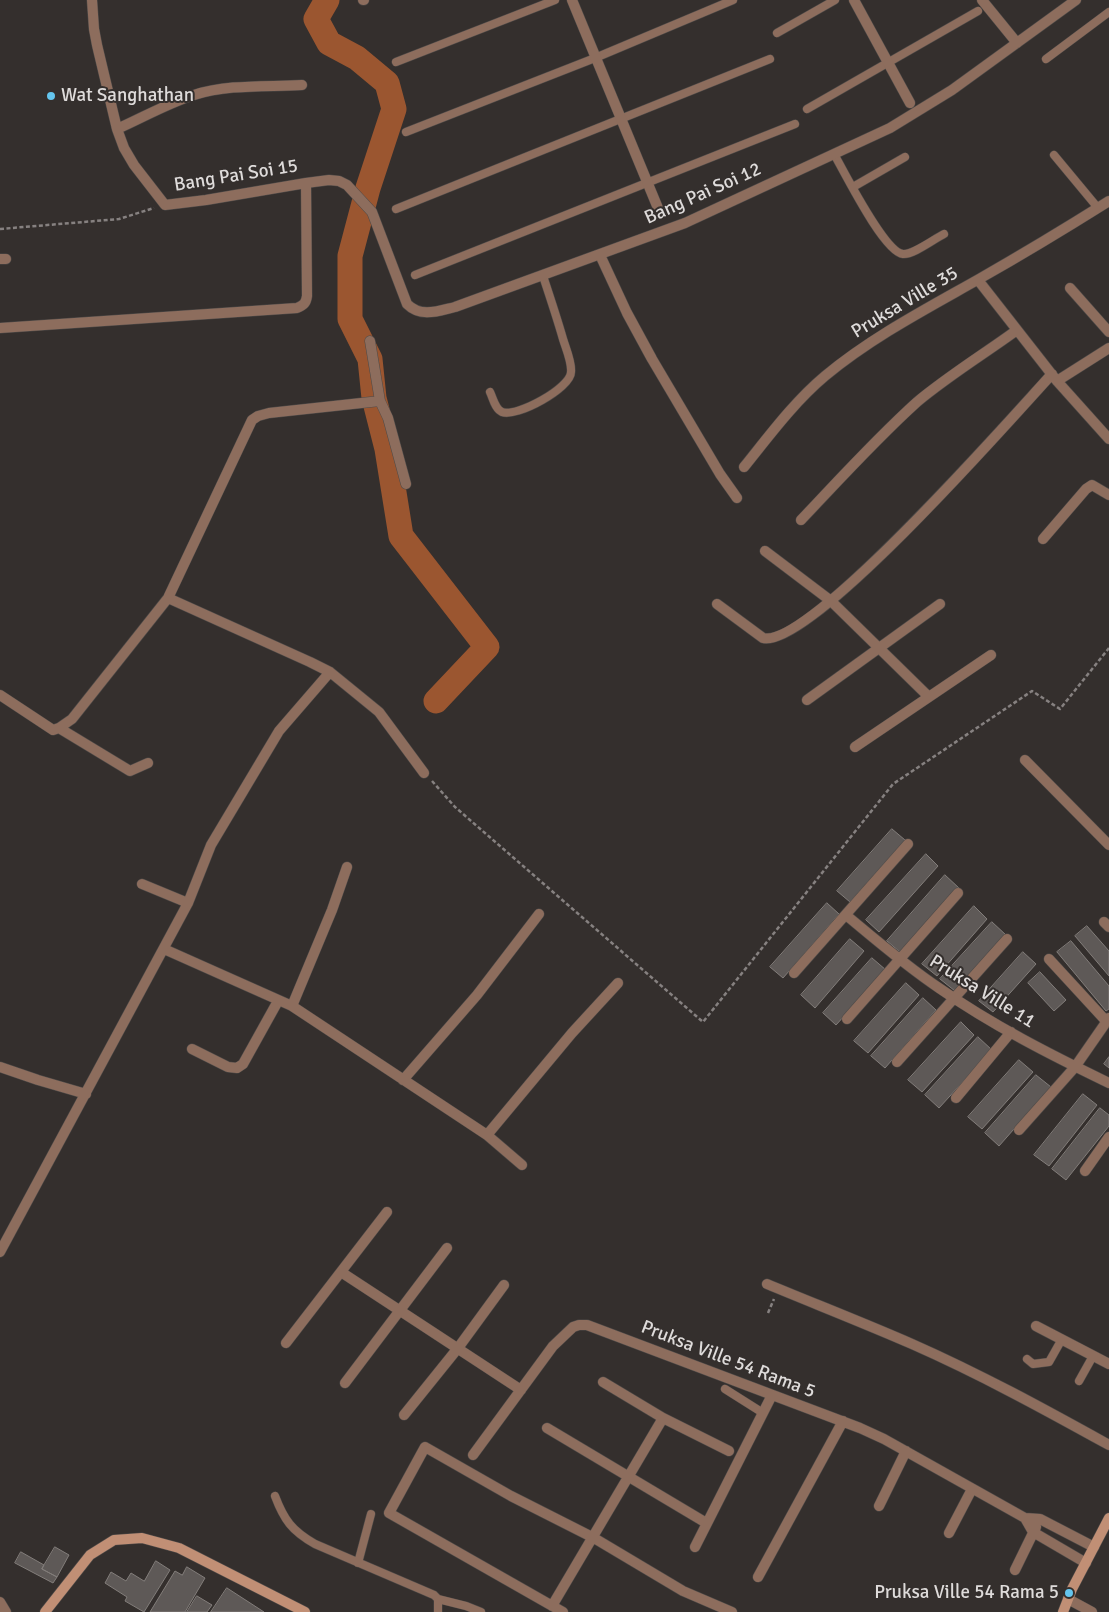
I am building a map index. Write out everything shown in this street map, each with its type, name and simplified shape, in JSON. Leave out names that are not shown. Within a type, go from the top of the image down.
[{"type":"street","name":"Bang Pai Soi 15","points":[[92,0],[94,30],[117,130],[124,148],[134,165],[165,205],[329,180],[339,181],[347,185],[372,212]]},
{"type":"street","points":[[572,0],[660,213]]},
{"type":"street","points":[[854,0],[910,103]]},
{"type":"street","points":[[982,0],[1017,43]]},
{"type":"street","name":"Bang Pai Soi 12","points":[[372,212],[407,304],[413,310],[422,313],[456,307],[685,223],[890,128],[952,90],[1076,0]]},
{"type":"street","points":[[117,130],[156,111],[201,93],[234,88],[302,85]]},
{"type":"street","points":[[0,328],[297,308],[303,306],[307,296],[306,183]]},
{"type":"street","name":"Pruksa Ville 35","points":[[744,467],[792,409],[823,377],[852,355],[888,330],[1058,233],[1109,200]]},
{"type":"street","points":[[600,255],[627,314],[652,359],[720,474],[737,498]]},
{"type":"street","points":[[978,280],[1055,378],[1109,440]]},
{"type":"street","points":[[1070,288],[1109,332]]},
{"type":"street","points":[[801,520],[873,443],[918,401],[1017,330]]},
{"type":"street","points":[[370,341],[378,401],[388,418],[406,484]]},
{"type":"street","points":[[717,604],[763,638],[769,640],[790,632],[852,584],[1055,378],[1109,348]]},
{"type":"street","points":[[0,694],[53,730],[60,728],[72,719],[168,598],[252,420],[269,413],[378,401]]},
{"type":"street","points":[[1043,539],[1086,489],[1092,485],[1109,496]]},
{"type":"street","points":[[765,551],[831,601],[929,697]]},
{"type":"street","points":[[168,598],[330,672],[379,712],[424,772]]},
{"type":"street","points":[[807,700],[940,604]]},
{"type":"street","points":[[855,747],[991,655]]},
{"type":"street","points":[[0,1252],[188,903],[212,845],[279,731],[330,672]]},
{"type":"street","points":[[60,728],[130,771],[148,763]]},
{"type":"street","points":[[1025,760],[1109,845]]},
{"type":"street","points":[[794,973],[908,844]]},
{"type":"street","points":[[292,1006],[332,910],[347,867]]},
{"type":"street","points":[[142,884],[188,903]]},
{"type":"street","points":[[847,1019],[958,894]]},
{"type":"street","points":[[403,1080],[477,995],[539,914]]},
{"type":"street","name":"Pruksa Ville 11","points":[[846,915],[899,959],[955,999],[1075,1067],[1109,1083]]},
{"type":"street","points":[[897,1062],[1008,940]]},
{"type":"street","points":[[164,949],[292,1006],[487,1135],[522,1165]]},
{"type":"street","points":[[1018,1130],[1075,1067],[1108,1020],[1049,959]]},
{"type":"street","points":[[487,1135],[572,1033],[618,983]]},
{"type":"street","points":[[192,1049],[228,1067],[237,1068],[243,1064],[278,1001]]},
{"type":"street","points":[[956,1098],[1011,1032]]},
{"type":"street","points":[[0,1067],[86,1094]]},
{"type":"street","points":[[1085,1171],[1109,1137]]},
{"type":"street","points":[[286,1343],[387,1212]]},
{"type":"street","points":[[345,1383],[447,1248]]},
{"type":"street","points":[[341,1272],[520,1390]]},
{"type":"street","points":[[767,1284],[911,1344],[982,1377],[1063,1418],[1109,1445]]},
{"type":"street","points":[[404,1415],[458,1348],[504,1285]]},
{"type":"street","name":"Pruksa Ville 54 Rama 5","points":[[473,1455],[553,1346],[573,1327],[579,1325],[587,1326],[843,1421],[884,1439],[1025,1518],[1040,1519],[1094,1548]]},
{"type":"street","points":[[1036,1326],[1109,1364]]},
{"type":"street","points":[[603,1382],[663,1418],[729,1451]]},
{"type":"street","points":[[695,1547],[772,1395]]},
{"type":"street","points":[[552,1606],[594,1538],[663,1418]]},
{"type":"street","points":[[758,1577],[843,1421]]},
{"type":"street","points":[[547,1428],[703,1521]]},
{"type":"street","points":[[562,1612],[389,1513],[424,1448],[511,1496],[594,1538],[683,1591],[732,1612]]},
{"type":"street","points":[[879,1506],[906,1451]]},
{"type":"street","points":[[949,1533],[972,1489]]},
{"type":"street","points":[[1025,1518],[1033,1532],[1086,1563]]},
{"type":"street","points":[[1063,1612],[1109,1518]]},
{"type":"street","points":[[1015,1570],[1040,1519]]},
{"type":"street","points":[[45,1612],[90,1555],[114,1540],[142,1538],[179,1548],[305,1612]]},
{"type":"street","points":[[1068,1599],[1092,1612]]},
{"type":"street","points":[[0,1602],[6,1612]]},
{"type":"lane","points":[[396,62],[555,0]]},
{"type":"lane","points":[[406,132],[595,58],[733,0]]},
{"type":"lane","points":[[777,33],[835,0]]},
{"type":"lane","points":[[807,109],[978,11]]},
{"type":"lane","points":[[1046,59],[1109,12]]},
{"type":"lane","points":[[396,210],[770,59]]},
{"type":"lane","points":[[415,275],[794,124]]},
{"type":"lane","points":[[834,154],[871,221],[893,250],[901,254],[909,254],[944,234]]},
{"type":"lane","points":[[1054,155],[1098,208]]},
{"type":"lane","points":[[853,187],[905,156]]},
{"type":"lane","points":[[490,392],[498,408],[503,412],[510,412],[529,406],[555,392],[569,381],[572,372],[568,355],[543,276]]},
{"type":"lane","points":[[1028,1360],[1033,1364],[1049,1362],[1062,1339]]},
{"type":"lane","points":[[1079,1381],[1093,1356]]},
{"type":"lane","points":[[725,1389],[763,1413]]},
{"type":"lane","points":[[275,1496],[281,1511],[290,1525],[301,1536],[358,1563],[434,1595],[438,1599],[481,1612]]},
{"type":"lane","points":[[358,1563],[371,1514]]},
{"type":"lane","points":[[438,1599],[438,1612]]},
{"type":"path","points":[[0,229],[119,219],[165,205]]},
{"type":"path","points":[[424,772],[455,807],[703,1022],[893,784],[1032,691],[1060,709],[1109,648]]},
{"type":"building","points":[[892,829],[905,840],[850,902],[837,891]]},
{"type":"building","points":[[926,854],[938,866],[879,932],[866,920]]},
{"type":"building","points":[[945,875],[959,888],[901,953],[887,941]]},
{"type":"building","points":[[827,903],[839,914],[783,978],[770,967]]},
{"type":"building","points":[[974,906],[987,919],[937,976],[922,964]]},
{"type":"building","points":[[992,922],[1006,935],[955,991],[940,979]]},
{"type":"building","points":[[1087,926],[1109,951],[1109,976],[1075,936]]},
{"type":"building","points":[[850,939],[864,951],[815,1008],[801,995]]},
{"type":"building","points":[[1071,941],[1109,986],[1109,1009],[1106,1011],[1057,952]]},
{"type":"building","points":[[1023,952],[1036,964],[993,1012],[979,1001]]},
{"type":"building","points":[[872,958],[886,970],[836,1025],[823,1013]]},
{"type":"building","points":[[1040,972],[1066,1000],[1054,1011],[1028,983]]},
{"type":"building","points":[[906,983],[919,995],[868,1053],[854,1041]]},
{"type":"building","points":[[923,998],[936,1010],[885,1068],[871,1056]]},
{"type":"building","points":[[961,1022],[974,1035],[922,1092],[908,1080]]},
{"type":"building","points":[[978,1037],[992,1050],[939,1108],[925,1095]]},
{"type":"building","points":[[1109,1057],[1109,1068],[1104,1064]]},
{"type":"building","points":[[1019,1060],[1033,1072],[982,1129],[968,1117]]},
{"type":"building","points":[[1036,1075],[1051,1087],[999,1146],[985,1133]]},
{"type":"building","points":[[1083,1094],[1097,1105],[1049,1166],[1034,1155]]},
{"type":"building","points":[[1100,1108],[1109,1115],[1109,1126],[1066,1180],[1052,1169]]},
{"type":"building","points":[[55,1547],[69,1555],[57,1577],[42,1569]]},
{"type":"building","points":[[21,1552],[44,1565],[42,1569],[57,1577],[53,1583],[15,1563]]},
{"type":"building","points":[[156,1561],[170,1570],[144,1612],[125,1601],[127,1597],[105,1583],[111,1572],[126,1581],[131,1573],[144,1581]]},
{"type":"building","points":[[187,1567],[205,1578],[185,1612],[150,1612],[175,1571],[182,1575]]},
{"type":"building","points":[[227,1588],[264,1612],[211,1612]]},
{"type":"building","points":[[197,1596],[212,1605],[207,1612],[187,1612]]},
{"type":"waterway","points":[[327,0],[316,19],[329,43],[357,58],[387,83],[394,109],[368,188],[350,256],[350,319],[370,359],[374,398],[387,449],[401,536],[487,647],[436,701]]},
{"type":"place","name":"Wat Sanghathan","points":[[51,96]]},
{"type":"place","name":"Pruksa Ville 54 Rama 5","points":[[1069,1593]]}]
